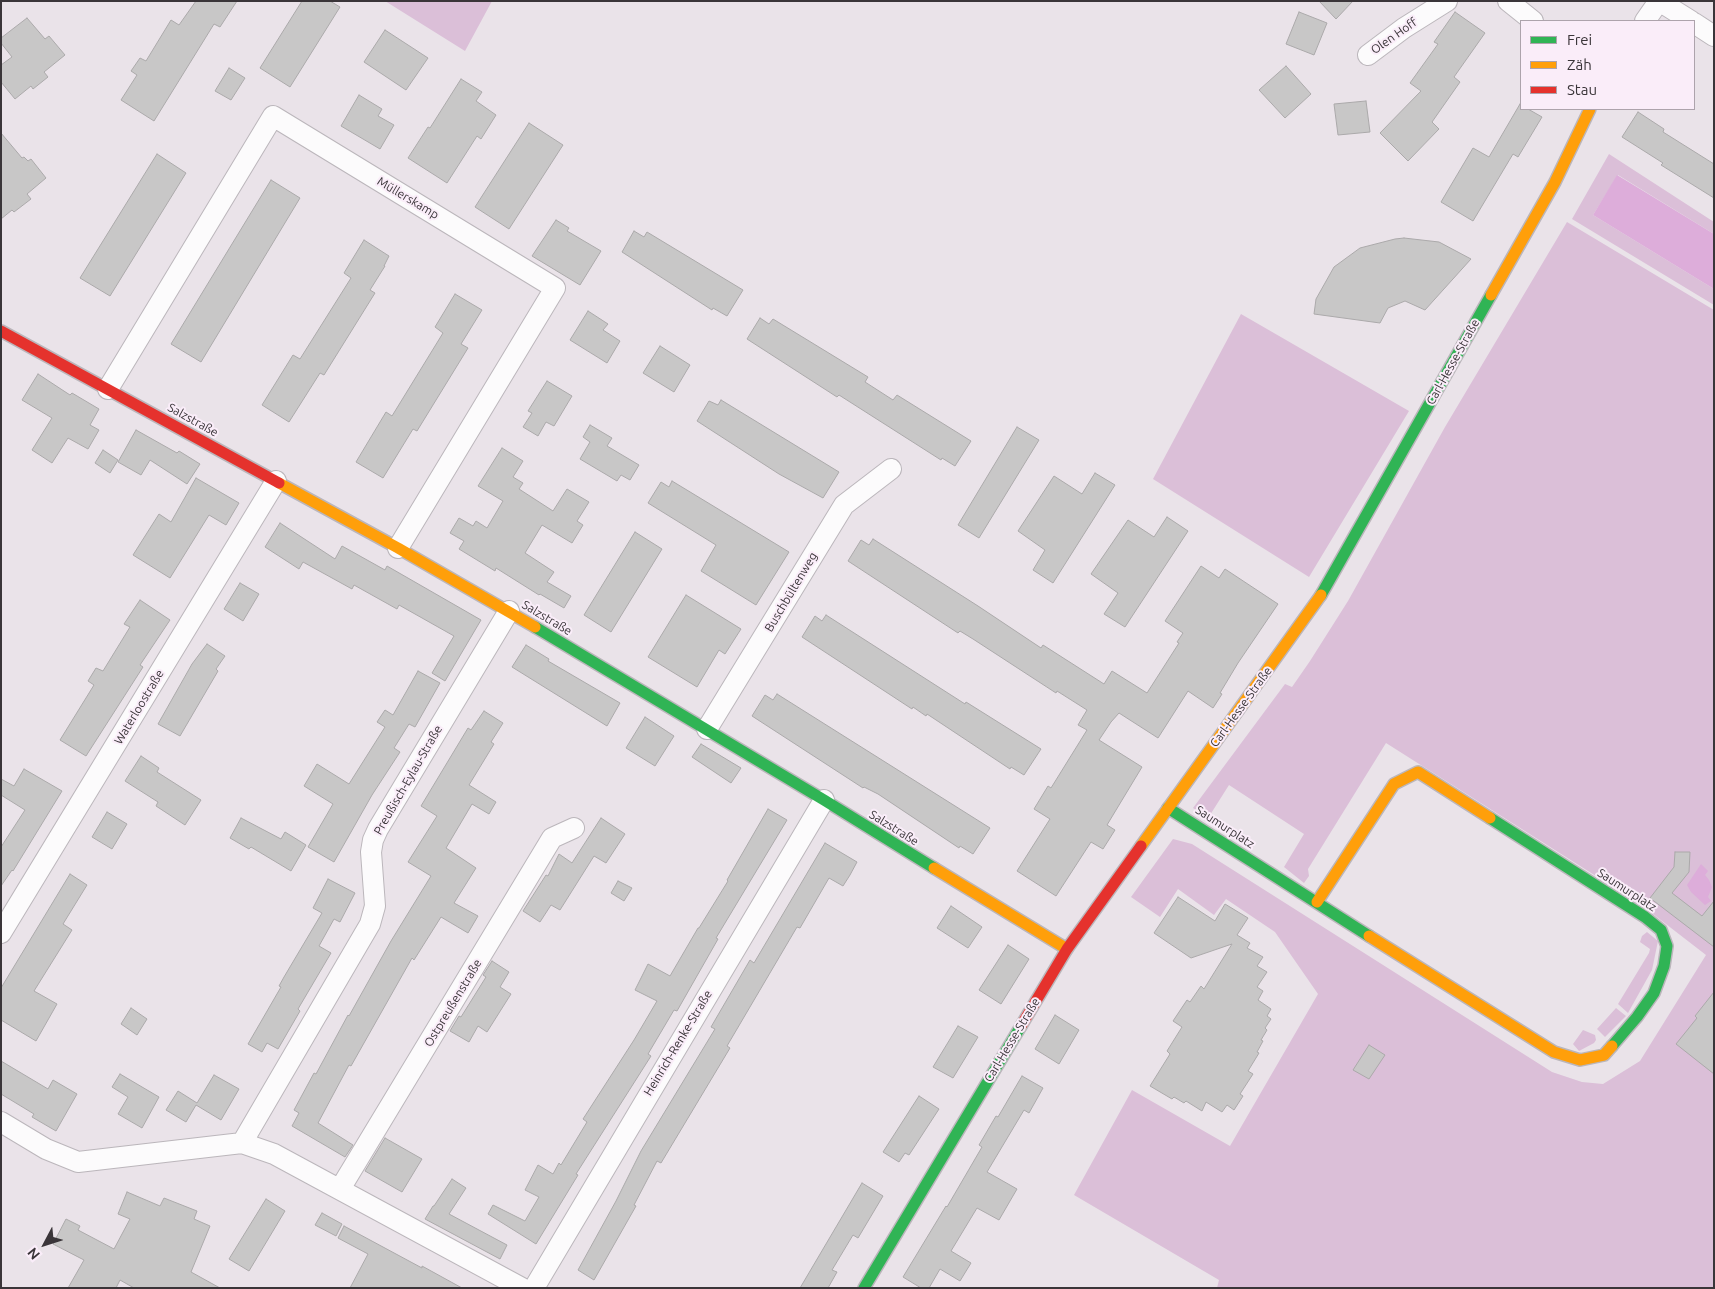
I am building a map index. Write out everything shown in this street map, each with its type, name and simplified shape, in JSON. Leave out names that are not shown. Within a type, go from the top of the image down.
[{"type":"street","name":"Olen Hoff","points":[[1368,55],[1404,28],[1447,1]]},
{"type":"street","points":[[1508,1],[1532,20]]},
{"type":"street","points":[[1646,20],[1659,1],[1689,20]]},
{"type":"street","points":[[1695,24],[1714,36]]},
{"type":"street","name":"Carl-Hesse-Straße","points":[[864,1288],[1067,949],[1321,595],[1555,182],[1590,110]]},
{"type":"street","name":"Müllerskamp","points":[[108,388],[273,116],[556,288],[398,548]]},
{"type":"street","name":"Salzstraße","points":[[1,331],[108,388],[509,611],[707,729],[1067,949]]},
{"type":"street","name":"Buschbültenweg","points":[[707,729],[844,505],[891,469]]},
{"type":"street","name":"Waterloostraße","points":[[1,932],[276,482]]},
{"type":"street","name":"Preußisch-Eylau-Straße","points":[[242,1142],[370,924],[374,906],[371,852],[373,840],[378,829],[509,611]]},
{"type":"street","name":"Saumurplatz","points":[[1168,808],[1554,1052],[1580,1060],[1604,1055],[1637,1017],[1654,993],[1664,966],[1667,946],[1660,930],[1645,917],[1418,772],[1394,784],[1317,902]]},
{"type":"street","name":"Heinrich-Renke-Straße","points":[[534,1288],[824,800]]},
{"type":"street","name":"Ostpreußenstraße","points":[[340,1189],[552,838],[574,828]]},
{"type":"street","points":[[1,1122],[46,1150],[78,1162],[242,1142],[274,1154],[522,1288]]},
{"type":"shaded area","points":[[385,1],[492,1],[465,51]]},
{"type":"shaded area","points":[[1609,154],[1714,222],[1714,234],[1618,175],[1593,215],[1714,289],[1714,305],[1572,219]]},
{"type":"shaded area","points":[[1617,175],[1714,234],[1714,289],[1593,215]]},
{"type":"shaded area","points":[[1567,222],[1714,310],[1714,1288],[1217,1288],[1219,1280],[1074,1195],[1132,1090],[1230,1146],[1318,994],[1275,932],[1226,899],[1214,915],[1178,889],[1160,917],[1131,897],[1173,839],[1192,844],[1552,1072],[1582,1082],[1603,1084],[1640,1061],[1706,955],[1640,904],[1386,743],[1308,869],[1309,876],[1304,883],[1284,867],[1304,834],[1229,785],[1210,815],[1221,823],[1221,826],[1193,808],[1285,684],[1292,687],[1310,661],[1348,601],[1445,427]]},
{"type":"shaded area","points":[[1241,314],[1409,411],[1309,577],[1153,479]]},
{"type":"shaded area","points":[[1701,864],[1708,871],[1705,875],[1712,887],[1708,897],[1711,901],[1705,905],[1691,892],[1687,885]]},
{"type":"shaded area","points":[[1647,932],[1658,941],[1652,970],[1628,1013],[1618,1004],[1649,953],[1650,949],[1640,942],[1642,936]]},
{"type":"shaded area","points":[[1616,1008],[1626,1016],[1605,1037],[1597,1029]]},
{"type":"shaded area","points":[[1583,1030],[1595,1035],[1596,1040],[1579,1051],[1573,1044]]},
{"type":"building","points":[[196,1],[237,1],[220,27],[214,24],[154,121],[121,100],[137,75],[131,71],[140,58],[146,61],[171,20],[179,25]]},
{"type":"building","points":[[302,1],[330,1],[340,7],[290,87],[260,68]]},
{"type":"building","points":[[1319,1],[1353,1],[1336,19]]},
{"type":"building","points":[[1299,12],[1327,23],[1314,55],[1286,44]]},
{"type":"building","points":[[1455,12],[1485,33],[1454,77],[1460,82],[1432,122],[1439,129],[1408,161],[1380,133],[1421,91],[1410,83],[1438,44],[1434,42]]},
{"type":"building","points":[[27,18],[45,39],[49,36],[65,55],[44,72],[48,77],[33,89],[31,86],[15,99],[1,82],[1,65],[12,57],[1,43],[1,38]]},
{"type":"building","points":[[385,30],[428,58],[406,90],[364,62]]},
{"type":"building","points":[[1286,66],[1311,94],[1285,118],[1259,90]]},
{"type":"building","points":[[229,68],[245,78],[231,100],[215,91]]},
{"type":"building","points":[[461,79],[482,92],[476,101],[496,115],[481,139],[477,136],[447,183],[408,158],[428,127],[430,128]]},
{"type":"building","points":[[359,95],[382,109],[378,116],[394,125],[380,149],[341,126]]},
{"type":"building","points":[[1366,101],[1370,132],[1338,135],[1334,104]]},
{"type":"building","points":[[1520,104],[1520,110],[1530,110],[1542,117],[1518,157],[1513,154],[1473,221],[1441,202],[1473,148],[1489,157]]},
{"type":"building","points":[[1638,112],[1664,129],[1663,132],[1714,164],[1714,198],[1661,165],[1663,163],[1622,137]]},
{"type":"building","points":[[529,123],[563,145],[509,229],[475,207]]},
{"type":"building","points":[[1,133],[22,158],[24,157],[28,161],[31,159],[46,178],[27,194],[31,199],[1,219]]},
{"type":"building","points":[[157,154],[186,173],[110,296],[80,278]]},
{"type":"building","points":[[271,180],[300,198],[201,362],[171,344]]},
{"type":"building","points":[[556,220],[569,228],[567,231],[601,251],[580,285],[532,256]]},
{"type":"building","points":[[634,231],[644,237],[647,232],[743,290],[727,316],[713,308],[712,310],[622,252]]},
{"type":"building","points":[[1404,238],[1439,242],[1471,259],[1425,310],[1405,301],[1388,308],[1380,323],[1314,314],[1316,299],[1334,267],[1360,248]]},
{"type":"building","points":[[364,240],[389,256],[370,290],[375,293],[324,375],[320,373],[289,422],[262,405],[293,355],[300,359],[351,278],[344,273]]},
{"type":"building","points":[[455,294],[482,310],[461,344],[468,348],[417,431],[413,429],[383,478],[356,462],[386,412],[392,416],[443,333],[435,327]]},
{"type":"building","points":[[588,311],[608,324],[603,330],[620,341],[607,363],[570,340]]},
{"type":"building","points":[[760,318],[769,324],[773,319],[868,377],[865,382],[893,400],[897,395],[971,441],[955,466],[942,458],[941,460],[839,395],[837,397],[747,339]]},
{"type":"building","points":[[660,346],[690,365],[674,392],[643,373]]},
{"type":"building","points":[[38,374],[70,395],[72,393],[99,409],[90,425],[99,430],[88,449],[68,438],[52,463],[32,450],[52,418],[22,400]]},
{"type":"building","points":[[547,381],[572,396],[554,426],[546,422],[538,436],[523,427],[532,413],[528,411]]},
{"type":"building","points":[[721,400],[839,472],[823,498],[779,474],[697,421],[709,401],[718,405]]},
{"type":"building","points":[[590,425],[612,438],[607,446],[639,465],[630,480],[621,475],[617,481],[580,459],[590,442],[583,437]]},
{"type":"building","points":[[1017,427],[1039,440],[979,538],[958,525]]},
{"type":"building","points":[[136,430],[177,453],[179,451],[200,464],[187,484],[150,460],[141,475],[118,462]]},
{"type":"building","points":[[502,448],[523,461],[513,477],[523,483],[519,489],[553,511],[567,489],[589,502],[577,521],[583,525],[572,543],[542,525],[525,553],[554,572],[547,582],[571,596],[564,608],[496,568],[495,571],[459,549],[464,541],[450,533],[459,518],[473,526],[476,521],[487,528],[503,501],[478,486]]},
{"type":"building","points":[[103,450],[118,460],[110,473],[95,463]]},
{"type":"building","points":[[1095,473],[1115,485],[1053,583],[1033,570],[1045,550],[1018,531],[1054,476],[1082,494]]},
{"type":"building","points":[[196,478],[239,503],[226,525],[209,515],[170,578],[133,555],[159,514],[171,522]]},
{"type":"building","points":[[672,481],[789,552],[756,605],[701,571],[716,545],[648,503],[661,482],[669,487]]},
{"type":"building","points":[[1167,517],[1188,531],[1125,627],[1104,614],[1118,593],[1091,574],[1128,520],[1154,537]]},
{"type":"building","points":[[280,523],[335,559],[342,546],[385,570],[387,566],[481,620],[445,681],[432,673],[454,636],[399,605],[397,609],[354,585],[352,589],[303,562],[299,569],[265,547]]},
{"type":"building","points":[[635,532],[662,549],[611,632],[584,615]]},
{"type":"building","points":[[873,539],[1041,648],[1043,645],[1104,684],[1112,671],[1147,693],[1179,643],[1177,642],[1183,633],[1165,621],[1201,566],[1219,578],[1225,569],[1278,604],[1238,663],[1213,708],[1188,691],[1158,738],[1119,713],[1111,722],[1099,740],[1142,767],[1107,825],[1115,830],[1103,849],[1091,842],[1056,896],[1017,871],[1050,819],[1034,809],[1048,786],[1051,788],[1087,730],[1078,725],[1087,710],[1057,691],[1056,693],[960,631],[958,633],[848,561],[861,540],[869,545]]},
{"type":"building","points":[[240,583],[259,594],[243,621],[224,609]]},
{"type":"building","points":[[686,595],[741,629],[725,654],[719,650],[697,687],[648,657]]},
{"type":"building","points":[[140,600],[170,620],[140,665],[143,667],[86,756],[60,740],[94,685],[88,681],[96,668],[103,671],[130,627],[124,624]]},
{"type":"building","points":[[826,615],[965,704],[966,702],[1041,749],[1024,775],[1011,767],[1010,769],[927,714],[926,716],[913,707],[912,709],[802,637],[815,616],[822,621]]},
{"type":"building","points":[[207,644],[225,656],[180,736],[158,724],[192,664]]},
{"type":"building","points":[[526,645],[549,659],[548,661],[620,703],[607,726],[512,667]]},
{"type":"building","points":[[418,671],[440,683],[415,727],[409,724],[394,748],[400,752],[372,795],[334,862],[308,847],[333,804],[304,786],[317,764],[349,784],[385,727],[377,722],[385,710],[393,715]]},
{"type":"building","points":[[777,694],[990,828],[973,854],[960,846],[959,848],[878,794],[863,788],[752,716],[765,695],[773,700]]},
{"type":"building","points":[[484,711],[503,723],[491,742],[494,744],[469,785],[496,802],[489,814],[472,804],[446,848],[476,868],[454,903],[478,916],[468,933],[441,917],[414,960],[412,958],[351,1066],[349,1065],[318,1123],[353,1145],[345,1157],[292,1126],[299,1113],[294,1110],[391,941],[431,876],[408,862],[437,816],[421,806],[468,728],[471,730]]},
{"type":"building","points":[[645,717],[674,736],[655,766],[626,748]]},
{"type":"building","points":[[701,744],[741,768],[731,783],[692,757]]},
{"type":"building","points":[[141,756],[159,768],[157,772],[201,800],[185,825],[156,806],[158,802],[125,781]]},
{"type":"building","points":[[24,769],[62,791],[13,871],[1,886],[1,847],[25,810],[1,795],[1,779],[14,786]]},
{"type":"building","points":[[768,809],[787,820],[716,938],[718,939],[677,1011],[674,1010],[648,1054],[651,1056],[576,1174],[578,1175],[536,1244],[488,1214],[493,1205],[525,1221],[539,1197],[525,1190],[538,1165],[553,1174],[559,1163],[561,1165],[587,1122],[583,1119],[657,1001],[635,990],[648,964],[670,976],[728,881]]},
{"type":"building","points":[[107,812],[127,824],[112,849],[92,837]]},
{"type":"building","points":[[241,818],[281,839],[285,832],[306,845],[291,871],[251,847],[249,849],[230,838]]},
{"type":"building","points":[[601,818],[625,834],[606,863],[594,856],[560,910],[551,905],[540,922],[523,911],[546,875],[548,876],[559,854],[572,863]]},
{"type":"building","points":[[825,843],[857,862],[843,886],[829,878],[800,928],[797,927],[727,1046],[730,1048],[661,1163],[657,1161],[634,1205],[636,1206],[594,1280],[578,1270],[641,1151],[715,1029],[711,1027],[750,960],[754,963]]},
{"type":"building","points":[[1675,852],[1690,852],[1689,872],[1672,893],[1702,916],[1714,901],[1714,947],[1650,898],[1674,867]]},
{"type":"building","points":[[70,874],[87,885],[63,924],[72,930],[34,991],[57,1004],[36,1041],[1,1020],[1,988]]},
{"type":"building","points":[[328,879],[355,893],[340,922],[334,919],[319,946],[331,953],[298,1009],[300,1011],[278,1049],[267,1043],[262,1052],[248,1044],[281,987],[279,986],[284,977],[322,913],[313,908]]},
{"type":"building","points":[[618,881],[632,888],[624,901],[611,893]]},
{"type":"building","points":[[1178,897],[1215,921],[1225,904],[1248,918],[1237,935],[1250,943],[1247,948],[1263,957],[1257,966],[1267,972],[1257,987],[1263,991],[1258,1000],[1271,1009],[1267,1016],[1271,1019],[1265,1028],[1267,1030],[1261,1040],[1263,1041],[1257,1052],[1259,1053],[1248,1071],[1253,1074],[1240,1094],[1243,1096],[1234,1110],[1227,1105],[1222,1112],[1206,1102],[1202,1111],[1186,1101],[1184,1103],[1174,1097],[1172,1099],[1150,1086],[1170,1054],[1167,1051],[1182,1027],[1173,1021],[1187,1000],[1190,1002],[1201,986],[1204,989],[1232,944],[1191,958],[1154,933]]},
{"type":"building","points":[[951,906],[982,927],[968,948],[937,928]]},
{"type":"building","points":[[1008,945],[1029,959],[1001,1004],[979,990]]},
{"type":"building","points":[[492,961],[509,972],[500,987],[511,994],[487,1032],[478,1026],[469,1042],[450,1031],[486,977],[483,975]]},
{"type":"building","points":[[1714,992],[1714,1074],[1676,1044],[1697,1018],[1695,1016]]},
{"type":"building","points":[[131,1008],[147,1019],[137,1035],[121,1024]]},
{"type":"building","points":[[1055,1015],[1079,1030],[1059,1064],[1035,1049]]},
{"type":"building","points":[[958,1026],[978,1037],[953,1078],[933,1067]]},
{"type":"building","points":[[1369,1045],[1385,1055],[1369,1079],[1353,1070]]},
{"type":"building","points":[[1,1061],[48,1089],[53,1080],[77,1094],[56,1131],[32,1117],[34,1114],[1,1094]]},
{"type":"building","points":[[120,1074],[159,1097],[142,1128],[118,1114],[128,1097],[112,1087]]},
{"type":"building","points":[[214,1075],[239,1089],[221,1120],[196,1105],[186,1122],[166,1110],[178,1091],[197,1103]]},
{"type":"building","points":[[1022,1076],[1043,1088],[1029,1113],[1024,1110],[987,1172],[1017,1189],[999,1220],[977,1208],[951,1251],[971,1263],[960,1281],[940,1269],[929,1288],[921,1288],[903,1277],[947,1207],[982,1147],[979,1145]]},
{"type":"building","points":[[919,1096],[939,1109],[909,1155],[905,1153],[899,1162],[883,1152]]},
{"type":"building","points":[[385,1138],[422,1159],[402,1192],[365,1171]]},
{"type":"building","points":[[452,1179],[466,1188],[449,1214],[507,1245],[500,1259],[425,1219]]},
{"type":"building","points":[[862,1183],[883,1196],[858,1238],[853,1235],[832,1270],[837,1272],[828,1288],[800,1288]]},
{"type":"building","points":[[127,1192],[160,1206],[164,1198],[197,1211],[194,1219],[210,1226],[191,1272],[220,1288],[134,1288],[120,1280],[116,1288],[68,1288],[84,1260],[53,1244],[66,1219],[80,1226],[78,1230],[114,1249],[130,1219],[118,1214]]},
{"type":"building","points":[[266,1199],[285,1211],[249,1271],[229,1259]]},
{"type":"building","points":[[322,1213],[342,1224],[336,1236],[315,1225]]},
{"type":"building","points":[[344,1226],[462,1288],[350,1288],[368,1254],[338,1238]]},
{"type":"traffic: fast","points":[[1321,595],[1491,295]]},
{"type":"traffic: fast","points":[[535,627],[934,868]]},
{"type":"traffic: fast","points":[[1168,808],[1369,936]]},
{"type":"traffic: fast","points":[[1490,818],[1645,917],[1661,930],[1667,946],[1664,966],[1654,993],[1637,1017],[1612,1046]]},
{"type":"traffic: fast","points":[[864,1288],[1021,1026]]},
{"type":"traffic: slow","points":[[1491,295],[1555,182],[1590,110]]},
{"type":"traffic: slow","points":[[279,483],[398,548],[535,627]]},
{"type":"traffic: slow","points":[[1141,846],[1321,595]]},
{"type":"traffic: slow","points":[[1317,902],[1394,784],[1418,772],[1490,818]]},
{"type":"traffic: slow","points":[[934,868],[1067,949]]},
{"type":"traffic: slow","points":[[1369,936],[1554,1052],[1580,1060],[1604,1055],[1612,1046]]},
{"type":"traffic: jam","points":[[1,331],[279,483]]},
{"type":"traffic: jam","points":[[1021,1026],[1067,949],[1141,846]]}]
